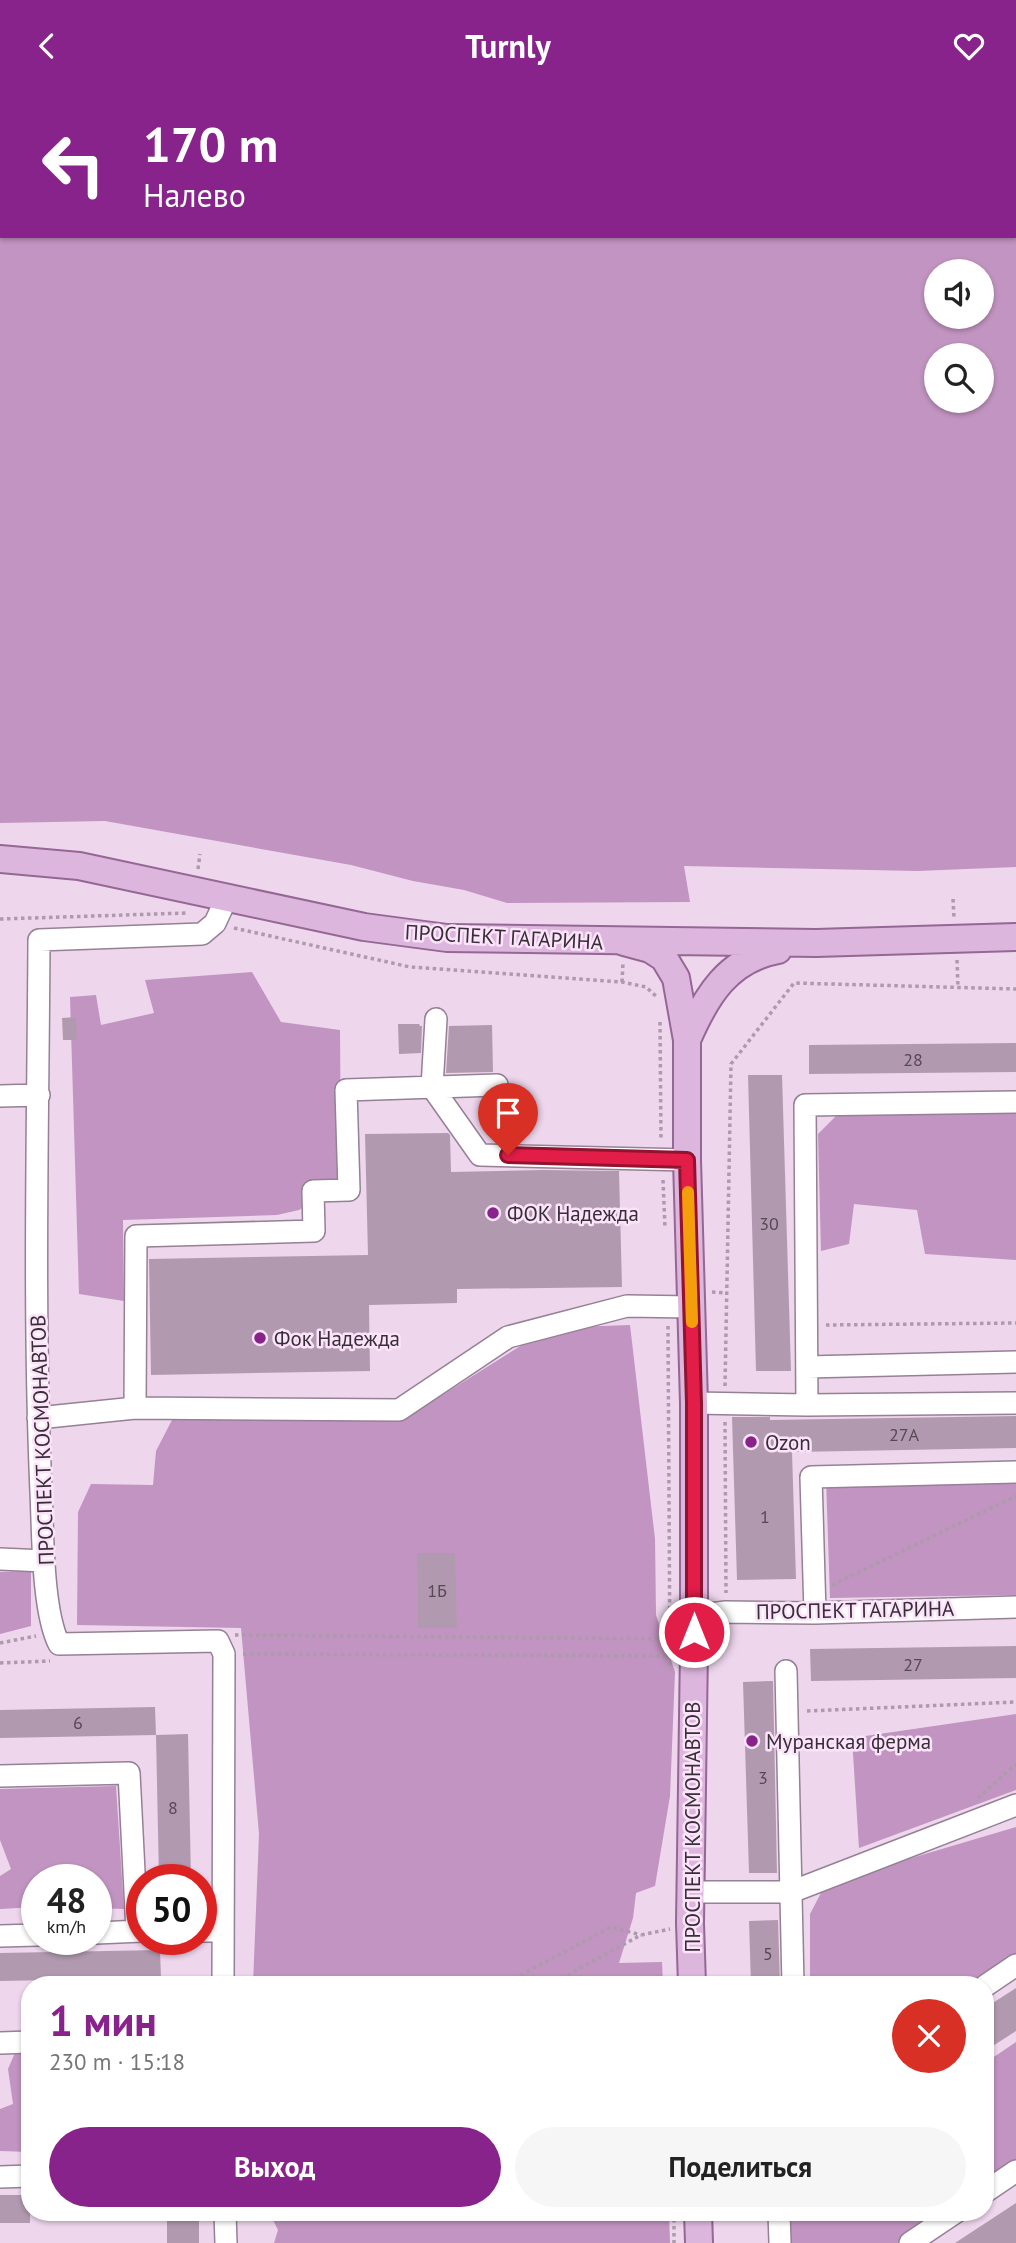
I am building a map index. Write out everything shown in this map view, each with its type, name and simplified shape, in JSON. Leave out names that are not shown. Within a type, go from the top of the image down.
[{"type":"main road","name":"ПРОСПЕКТ ГАГАРИНА","points":[[0,859],[79,866],[364,927],[447,938],[816,943],[1016,937]]},
{"type":"main road","name":"ПРОСПЕКТ КОСМОНАВТОВ","points":[[624,942],[650,949],[664,958],[676,978],[687,1040],[687,1160],[680,1307],[694,1403],[692,1976]]},
{"type":"main road","points":[[687,1040],[698,1014],[730,971],[757,954],[816,943]]},
{"type":"main road","points":[[698,2221],[699,2243]]},
{"type":"street","name":"ПРОСПЕКТ КОСМОНАВТОВ","points":[[53,1632],[44,1561],[38,1419],[39,940],[202,935],[215,923],[227,897]]},
{"type":"street","points":[[436,1019],[432,1087],[480,1155],[687,1160]]},
{"type":"street","points":[[135,1408],[136,1237],[314,1231],[313,1191],[349,1190],[346,1090],[497,1085]]},
{"type":"street","points":[[0,1096],[38,1095]]},
{"type":"street","points":[[807,1405],[805,1105],[1016,1102]]},
{"type":"street","points":[[38,1419],[135,1408],[399,1410],[508,1337],[627,1306],[680,1307]]},
{"type":"street","points":[[807,1367],[1016,1362]]},
{"type":"street","points":[[694,1403],[1016,1403]]},
{"type":"street","points":[[815,1603],[811,1477],[1016,1472]]},
{"type":"street","points":[[0,1559],[44,1561]]},
{"type":"street","name":"ПРОСПЕКТ ГАГАРИНА","points":[[694,1616],[815,1603],[1016,1607]]},
{"type":"street","points":[[53,1632],[59,1644],[218,1641],[226,1645],[223,1976]]},
{"type":"street","points":[[786,1671],[793,1976]]},
{"type":"street","points":[[0,1776],[129,1773],[135,1864]]},
{"type":"street","points":[[692,1892],[791,1892],[1016,1805]]},
{"type":"street","points":[[217,1931],[223,1931]]},
{"type":"street","points":[[0,1936],[21,1935]]},
{"type":"street","points":[[994,1980],[1016,1965]]},
{"type":"street","points":[[0,2043],[21,2042]]},
{"type":"street","points":[[994,2186],[1016,2171]]},
{"type":"street","points":[[0,2177],[21,2176]]},
{"type":"street","points":[[225,2221],[226,2243]]},
{"type":"street","points":[[779,2221],[780,2243]]},
{"type":"street","points":[[910,2243],[943,2221]]},
{"type":"path","points":[[726,1612],[725,1403],[731,1064],[794,983],[1016,989]]},
{"type":"path","points":[[226,1645],[670,1656],[680,1307]]},
{"type":"path","points":[[806,1326],[1016,1323]]},
{"type":"path","points":[[815,1603],[1016,1496]]},
{"type":"path","points":[[0,1643],[53,1632]]},
{"type":"path","points":[[226,1645],[670,1639]]},
{"type":"path","points":[[0,1663],[61,1660]]},
{"type":"path","points":[[787,1711],[1016,1702]]},
{"type":"path","points":[[566,1976],[641,1935],[690,1923]]},
{"type":"path","points":[[519,1976],[611,1927],[641,1935]]},
{"type":"path","points":[[674,2221],[674,2243]]},
{"type":"shaded area","points":[[0,238],[1016,238],[1016,867],[917,871],[684,866],[690,902],[507,903],[464,890],[413,881],[351,865],[105,821],[0,823]]},
{"type":"shaded area","points":[[252,972],[281,1022],[340,1030],[341,1182],[299,1210],[277,1215],[123,1220],[124,1301],[79,1294],[70,997],[96,995],[101,1025],[154,1013],[145,980]]},
{"type":"shaded area","points":[[845,1107],[1016,1109],[1016,1260],[925,1254],[917,1210],[854,1204],[849,1244],[821,1251],[818,1134]]},
{"type":"shaded area","points":[[630,1325],[655,1539],[656,1615],[675,1672],[670,1796],[655,1886],[636,1893],[633,1918],[619,1963],[662,1962],[663,1976],[253,1976],[259,1834],[241,1628],[77,1625],[78,1512],[91,1484],[153,1485],[156,1451],[173,1418],[190,1414],[417,1411],[549,1328]]},
{"type":"shaded area","points":[[1016,1475],[1016,1595],[830,1598],[826,1479]]},
{"type":"shaded area","points":[[31,1571],[31,1626],[0,1634],[0,1572]]},
{"type":"shaded area","points":[[1016,1714],[1016,1790],[859,1848],[852,1738]]},
{"type":"shaded area","points":[[116,1786],[124,1909],[112,1909],[112,1864],[21,1864],[21,1908],[0,1909],[0,1876],[11,1869],[0,1840],[0,1789]]},
{"type":"shaded area","points":[[1016,1827],[1016,1958],[989,1976],[810,1976],[810,1914],[822,1891],[871,1870]]},
{"type":"shaded area","points":[[1016,2042],[1016,2162],[994,2178],[994,2057]]},
{"type":"shaded area","points":[[17,2048],[21,2048],[21,2152],[0,2151],[0,2109],[13,2104],[8,2069]]},
{"type":"shaded area","points":[[274,2221],[669,2221],[670,2243],[274,2243],[278,2230]]},
{"type":"shaded area","points":[[786,2221],[931,2221],[900,2243],[786,2243]]},
{"type":"building","points":[[76,1017],[77,1040],[63,1040],[62,1018]]},
{"type":"building","points":[[398,1024],[422,1026],[421,1053],[399,1054]]},
{"type":"building","points":[[492,1025],[493,1072],[446,1073],[449,1026]]},
{"type":"building","points":[[1016,1043],[1016,1072],[809,1074],[809,1045]]},
{"type":"building","points":[[748,1075],[782,1075],[791,1371],[756,1371]]},
{"type":"building","points":[[448,1133],[451,1172],[619,1171],[622,1287],[457,1289],[457,1303],[369,1305],[370,1371],[151,1375],[149,1259],[368,1255],[365,1134]]},
{"type":"building","points":[[1016,1416],[1016,1448],[792,1452],[796,1579],[737,1580],[732,1417],[770,1417],[770,1420]]},
{"type":"building","points":[[417,1553],[455,1553],[457,1628],[418,1628]]},
{"type":"building","points":[[1016,1646],[1016,1678],[811,1681],[810,1649]]},
{"type":"building","points":[[773,1681],[777,1873],[749,1873],[743,1682]]},
{"type":"building","points":[[155,1707],[156,1735],[0,1738],[0,1710]]},
{"type":"building","points":[[188,1734],[191,1864],[159,1864],[156,1735]]},
{"type":"building","points":[[778,1920],[780,1976],[751,1976],[749,1921]]},
{"type":"building","points":[[112,1951],[126,1951],[126,1955],[160,1955],[161,1976],[21,1976],[21,1981],[0,1981],[0,1953],[112,1955]]},
{"type":"building","points":[[1016,1988],[1016,2031],[994,2045],[994,2002]]},
{"type":"building","points":[[0,2195],[21,2195],[21,2221],[30,2223],[0,2223]]},
{"type":"building","points":[[1016,2203],[1016,2243],[955,2243],[989,2221],[994,2221],[994,2217]]},
{"type":"building","points":[[167,2221],[199,2221],[199,2243],[167,2243]]},
{"type":"slow traffic","points":[[688,1192],[692,1322]]},
{"type":"place","name":"ФОК Надежда","points":[[493,1213]]},
{"type":"place","name":"Фок Надежда","points":[[260,1338]]},
{"type":"place","name":"Ozon","points":[[751,1442]]},
{"type":"place","name":"Муранская ферма","points":[[752,1741]]},
{"type":"route","points":[[508,1155],[687,1160],[694,1403],[694,1632]]}]
